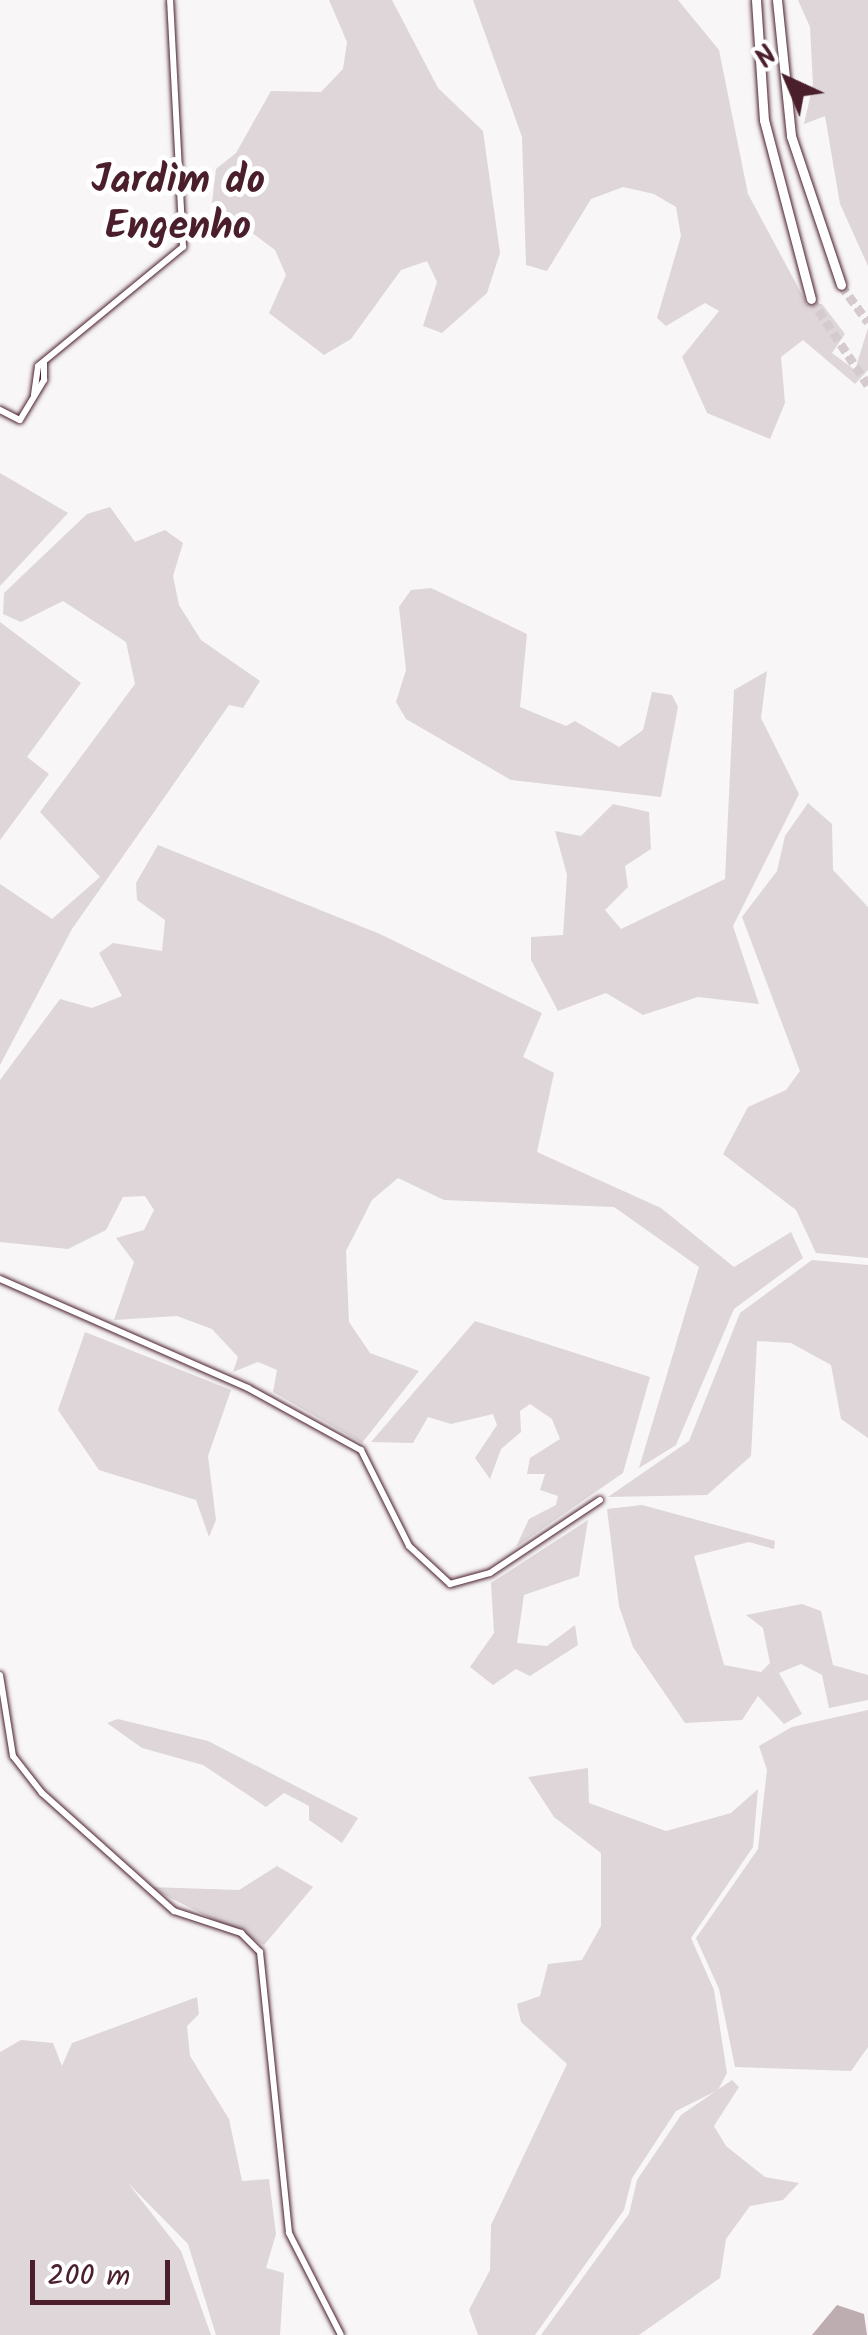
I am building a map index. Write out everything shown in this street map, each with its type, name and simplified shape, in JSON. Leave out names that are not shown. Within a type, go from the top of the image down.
[{"type":"highway","points":[[756,0],[764,120],[811,299]]},
{"type":"highway","points":[[777,0],[794,152],[841,285]]},
{"type":"street","points":[[0,410],[20,420],[34,395],[44,362],[183,246],[170,0]]},
{"type":"street","points":[[0,1279],[292,1410],[372,1460],[402,1534],[450,1584],[490,1574],[600,1500]]},
{"type":"street","points":[[0,1675],[13,1756],[44,1794],[174,1911],[241,1933],[260,1952],[288,2233],[340,2335]]},
{"type":"shaded area","points":[[329,0],[392,0],[438,88],[483,131],[500,253],[487,293],[442,333],[423,326],[437,282],[427,261],[401,270],[351,339],[324,355],[269,313],[286,275],[275,250],[212,203],[216,169],[236,153],[271,91],[321,92],[343,69],[347,42]]},
{"type":"shaded area","points":[[473,0],[678,0],[719,50],[748,194],[807,304],[822,304],[845,334],[832,353],[855,370],[868,328],[868,370],[855,384],[803,340],[781,357],[785,403],[770,439],[707,413],[682,357],[719,311],[705,303],[666,326],[657,318],[681,236],[676,207],[654,194],[623,187],[591,199],[547,271],[526,265],[522,137]]},
{"type":"shaded area","points":[[798,0],[868,0],[868,266],[840,204],[825,116],[804,124],[813,84],[810,27]]},
{"type":"shaded area","points":[[0,473],[68,513],[0,586]]},
{"type":"shaded area","points":[[110,507],[135,542],[165,530],[183,543],[173,576],[179,605],[201,640],[260,681],[243,708],[229,705],[72,929],[0,1065],[0,884],[52,919],[100,877],[40,812],[135,684],[126,642],[63,601],[21,622],[3,614],[4,593],[87,514]]},
{"type":"shaded area","points":[[431,588],[527,634],[520,707],[566,726],[575,721],[619,747],[643,730],[652,692],[672,695],[678,707],[661,797],[511,780],[406,719],[396,702],[406,670],[399,607],[411,590]]},
{"type":"shaded area","points":[[0,622],[81,683],[27,757],[49,774],[0,840]]},
{"type":"shaded area","points":[[767,671],[761,718],[799,794],[733,926],[759,1004],[698,997],[643,1015],[606,993],[558,1011],[531,960],[531,937],[563,935],[567,875],[555,831],[581,836],[613,804],[649,812],[651,849],[625,866],[628,887],[605,910],[621,929],[725,879],[734,690]]},
{"type":"shaded area","points":[[808,803],[832,824],[833,870],[868,907],[868,1258],[816,1253],[796,1210],[723,1154],[748,1107],[786,1090],[800,1071],[742,917],[777,871],[785,836]]},
{"type":"shaded area","points":[[158,845],[380,934],[542,1013],[523,1057],[554,1073],[537,1152],[661,1208],[734,1267],[791,1232],[803,1258],[734,1309],[676,1445],[639,1468],[699,1267],[614,1207],[444,1200],[398,1178],[372,1200],[346,1251],[349,1322],[370,1353],[419,1371],[362,1443],[273,1392],[277,1370],[258,1362],[233,1372],[238,1357],[212,1329],[177,1316],[114,1320],[134,1262],[116,1238],[144,1230],[154,1210],[145,1196],[123,1197],[106,1230],[68,1249],[0,1242],[0,1080],[60,999],[92,1008],[122,996],[99,953],[113,943],[162,951],[165,920],[137,900],[136,883]]},
{"type":"shaded area","points":[[812,1260],[868,1265],[868,1438],[841,1419],[831,1365],[791,1343],[757,1341],[751,1456],[707,1495],[608,1497],[689,1441],[740,1313]]},
{"type":"shaded area","points":[[475,1321],[650,1377],[623,1473],[516,1547],[529,1519],[556,1505],[558,1496],[540,1490],[545,1474],[527,1474],[530,1458],[560,1439],[552,1419],[530,1404],[520,1411],[521,1432],[501,1449],[490,1479],[475,1458],[497,1425],[493,1414],[451,1424],[428,1417],[413,1443],[371,1442]]},
{"type":"shaded area","points":[[85,1332],[231,1390],[208,1456],[216,1520],[209,1537],[196,1500],[99,1470],[58,1410]]},
{"type":"shaded area","points":[[642,1505],[775,1541],[774,1549],[749,1542],[694,1556],[724,1665],[761,1672],[770,1663],[763,1628],[746,1615],[802,1604],[821,1611],[833,1665],[868,1675],[868,1700],[829,1708],[822,1675],[801,1664],[779,1673],[802,1714],[784,1724],[758,1696],[742,1720],[685,1723],[633,1647],[619,1606],[607,1509]]},
{"type":"shaded area","points":[[588,1520],[579,1576],[524,1595],[517,1643],[547,1646],[575,1625],[578,1645],[530,1676],[516,1669],[493,1685],[470,1667],[494,1633],[491,1583]]},
{"type":"shaded area","points":[[868,1710],[868,2047],[851,2071],[735,2067],[719,1989],[696,1938],[758,1849],[767,1770],[759,1746],[792,1727]]},
{"type":"shaded area","points":[[118,1719],[208,1741],[358,1818],[342,1843],[309,1820],[309,1806],[284,1793],[266,1807],[203,1765],[142,1748],[107,1723]]},
{"type":"shaded area","points":[[588,1768],[589,1803],[666,1831],[731,1813],[758,1789],[753,1847],[691,1938],[714,1990],[727,2073],[718,2090],[676,2111],[632,2178],[624,2210],[535,2335],[478,2335],[469,2310],[490,2270],[491,2225],[567,2064],[521,2022],[517,2004],[540,1996],[548,1964],[582,1960],[601,1926],[601,1853],[554,1817],[528,1777]]},
{"type":"shaded area","points":[[277,1866],[313,1887],[264,1945],[149,1887],[239,1890]]},
{"type":"shaded area","points":[[197,1997],[199,2014],[187,2026],[190,2056],[229,2119],[242,2181],[269,2179],[276,2234],[266,2268],[284,2273],[280,2335],[216,2335],[188,2244],[128,2183],[181,2251],[211,2335],[0,2335],[0,2052],[21,2040],[53,2043],[62,2066],[72,2043]]},
{"type":"shaded area","points":[[732,2080],[739,2087],[714,2126],[726,2146],[765,2177],[799,2183],[783,2200],[750,2206],[726,2239],[720,2278],[639,2335],[541,2335],[629,2214],[637,2180],[681,2115]]},
{"type":"shaded area","points":[[837,2305],[864,2314],[867,2335],[812,2335]]},
{"type":"tunnel","points":[[841,285],[868,322]]},
{"type":"tunnel","points":[[811,299],[868,385]]},
{"type":"district","name":"Jardim do Engenho","points":[[178,204]]}]
